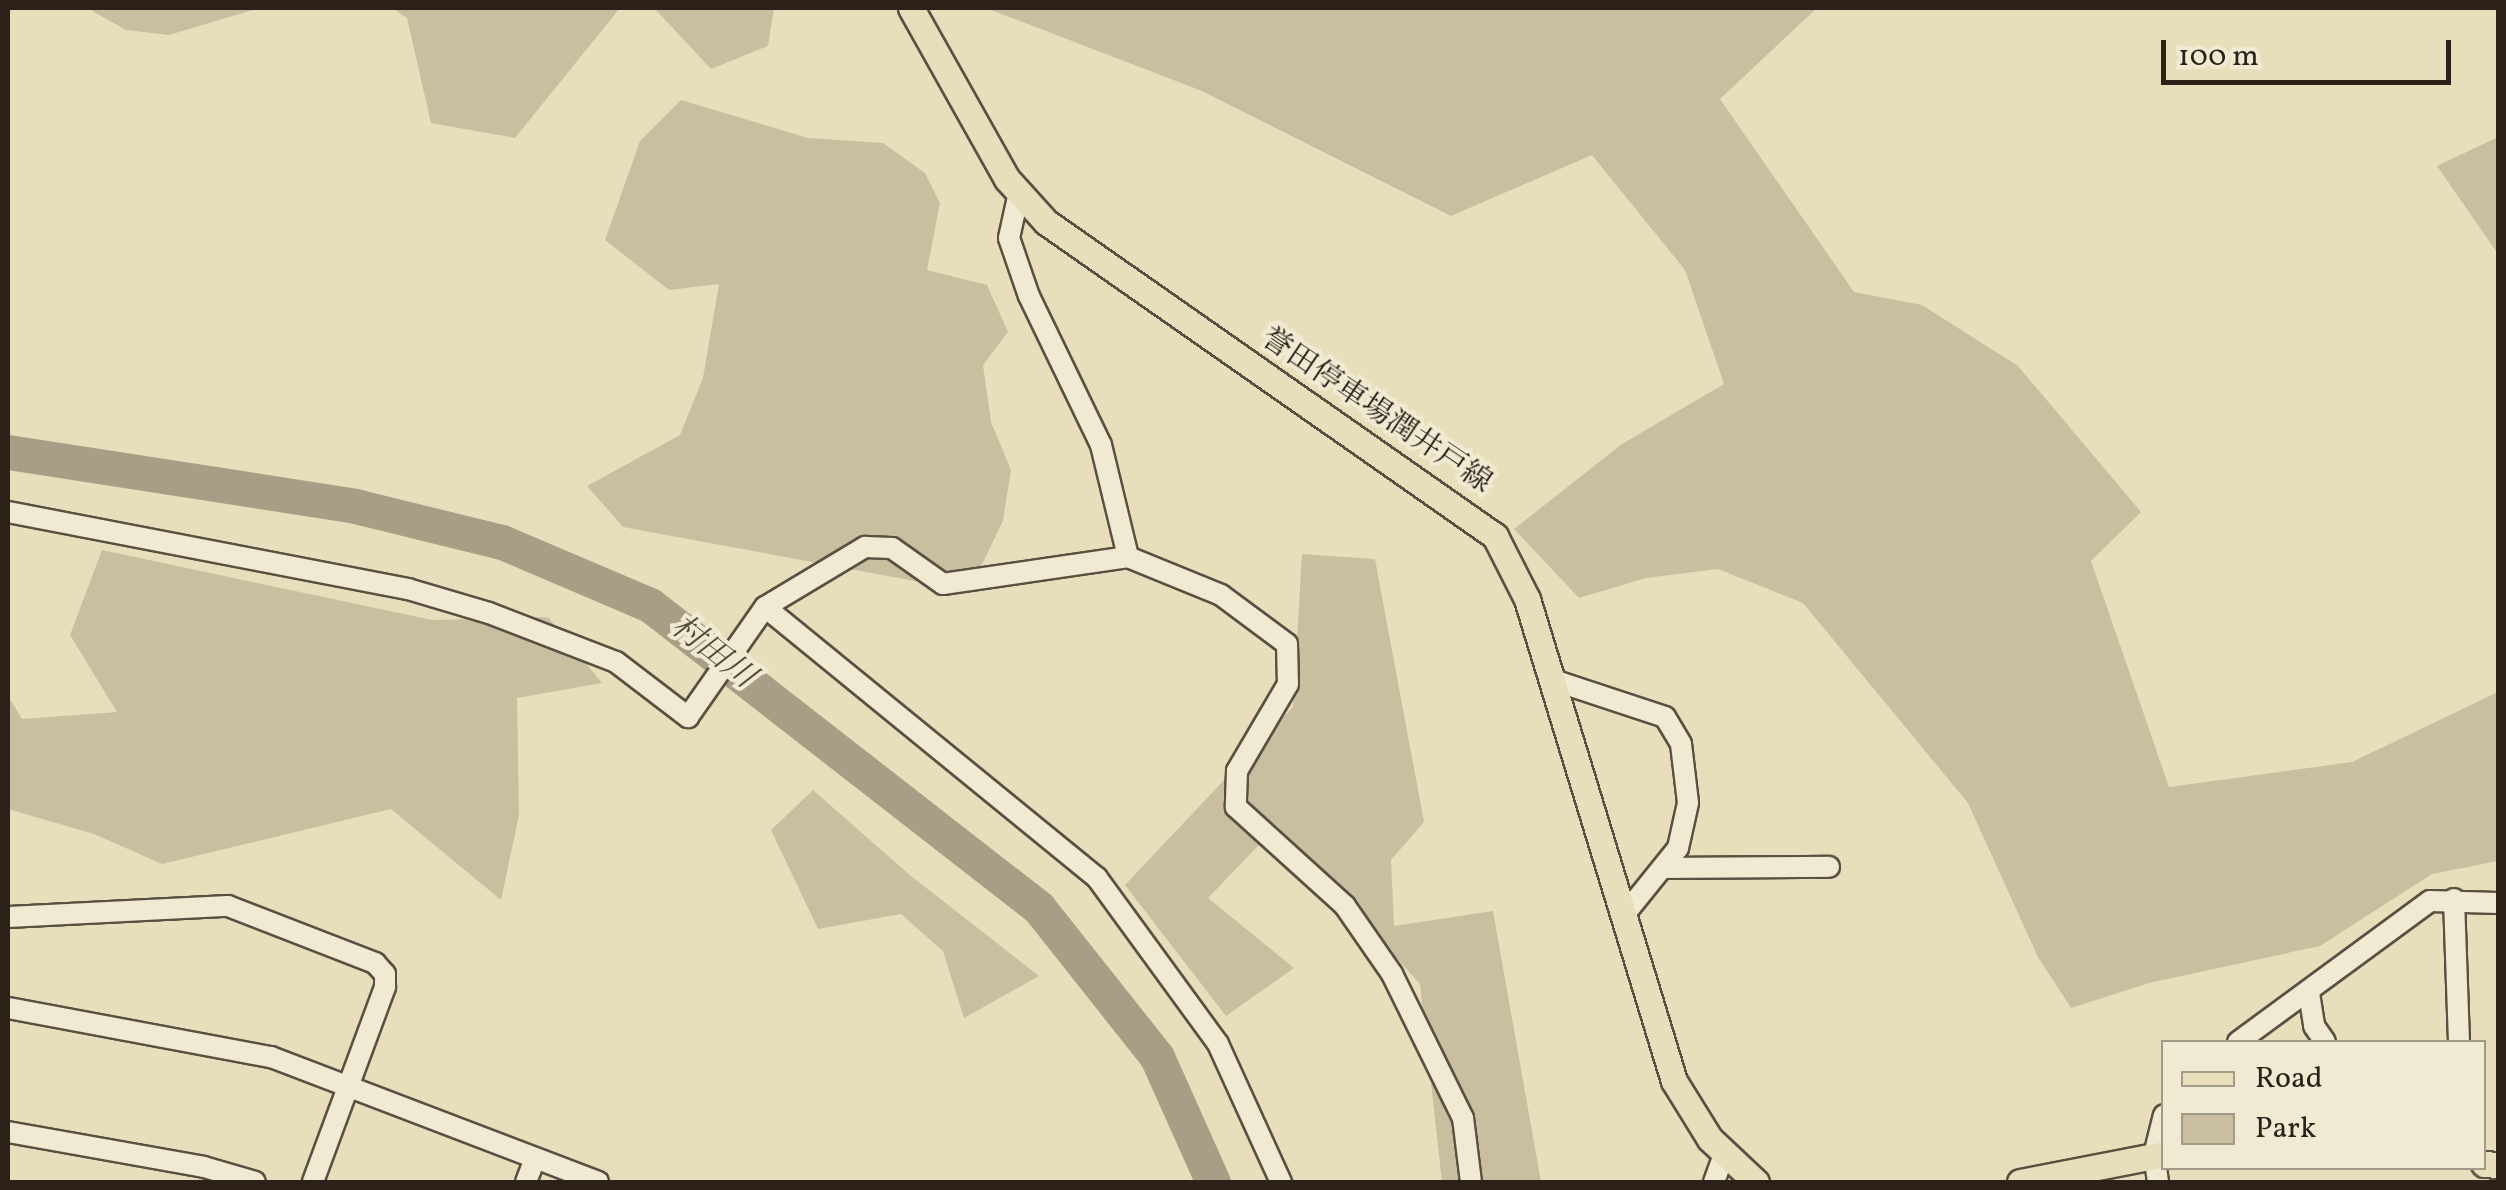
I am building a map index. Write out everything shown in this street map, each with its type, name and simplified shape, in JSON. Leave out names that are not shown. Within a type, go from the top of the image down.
[{"type":"main road","name":"誉田停車場潤井戸線","points":[[911,8],[1018,197],[1094,258],[1479,519],[1508,554],[1552,680],[1674,1081],[1724,1155],[1756,1182]]},
{"type":"main road","points":[[2020,1182],[2159,1154]]},
{"type":"street","points":[[1018,197],[1009,238],[1029,296],[1100,445],[1128,557]]},
{"type":"street","points":[[8,512],[408,589],[489,613],[616,662],[688,717],[765,607],[846,557],[884,545],[943,584],[1128,557],[1221,595],[1287,644],[1288,684],[1237,771],[1236,807],[1344,906],[1392,974],[1463,1118],[1472,1182]]},
{"type":"street","points":[[765,607],[1097,878],[1218,1044],[1281,1182]]},
{"type":"street","points":[[1552,680],[1643,707],[1676,732],[1688,804],[1667,868],[1624,914]]},
{"type":"street","points":[[1667,868],[1829,866]]},
{"type":"street","points":[[2241,1040],[2430,900],[2498,903]]},
{"type":"street","points":[[2454,900],[2460,1040]]},
{"type":"street","points":[[8,916],[228,906],[375,962],[386,974],[385,986],[314,1182]]},
{"type":"street","points":[[2308,993],[2314,1026],[2324,1040]]},
{"type":"street","points":[[8,1008],[271,1057],[598,1182]]},
{"type":"street","points":[[8,1132],[204,1167],[255,1182]]},
{"type":"street","points":[[2158,1182],[2159,1154]]},
{"type":"street","points":[[1714,1182],[1724,1155]]},
{"type":"street","points":[[526,1182],[535,1159]]},
{"type":"green space","points":[[87,8],[259,8],[169,35],[126,30]]},
{"type":"green space","points":[[392,8],[620,8],[515,138],[431,123],[407,18]]},
{"type":"green space","points":[[654,8],[774,8],[768,46],[711,69]]},
{"type":"green space","points":[[986,8],[1817,8],[1720,99],[1854,292],[1922,305],[2018,366],[2141,512],[2091,561],[2169,787],[2352,762],[2498,692],[2498,861],[2432,874],[2320,946],[2149,983],[2071,1008],[2038,957],[1968,803],[1803,603],[1718,569],[1646,578],[1579,598],[1514,529],[1622,444],[1724,384],[1685,270],[1592,155],[1451,216],[1202,91]]},
{"type":"green space","points":[[681,100],[808,138],[883,143],[925,173],[940,203],[927,270],[987,285],[1008,332],[983,365],[991,422],[1011,470],[1003,521],[969,591],[623,527],[587,486],[680,435],[703,378],[719,284],[669,290],[605,240],[640,141]]},
{"type":"green space","points":[[2498,137],[2498,254],[2437,166]]},
{"type":"green space","points":[[102,550],[432,620],[548,617],[602,683],[517,698],[519,815],[501,900],[391,809],[162,864],[94,834],[8,809],[8,696],[22,719],[117,712],[70,635]]},
{"type":"green space","points":[[1302,554],[1375,559],[1424,822],[1391,860],[1394,926],[1493,911],[1541,1182],[1442,1182],[1420,984],[1277,826],[1208,898],[1294,968],[1226,1016],[1125,885],[1293,707]]},
{"type":"green space","points":[[813,790],[911,876],[1039,976],[964,1018],[943,951],[901,914],[818,929],[771,830]]},
{"type":"waterway","name":"村田川","points":[[8,452],[355,506],[502,542],[650,605],[1039,908],[1157,1057],[1213,1182]]}]
